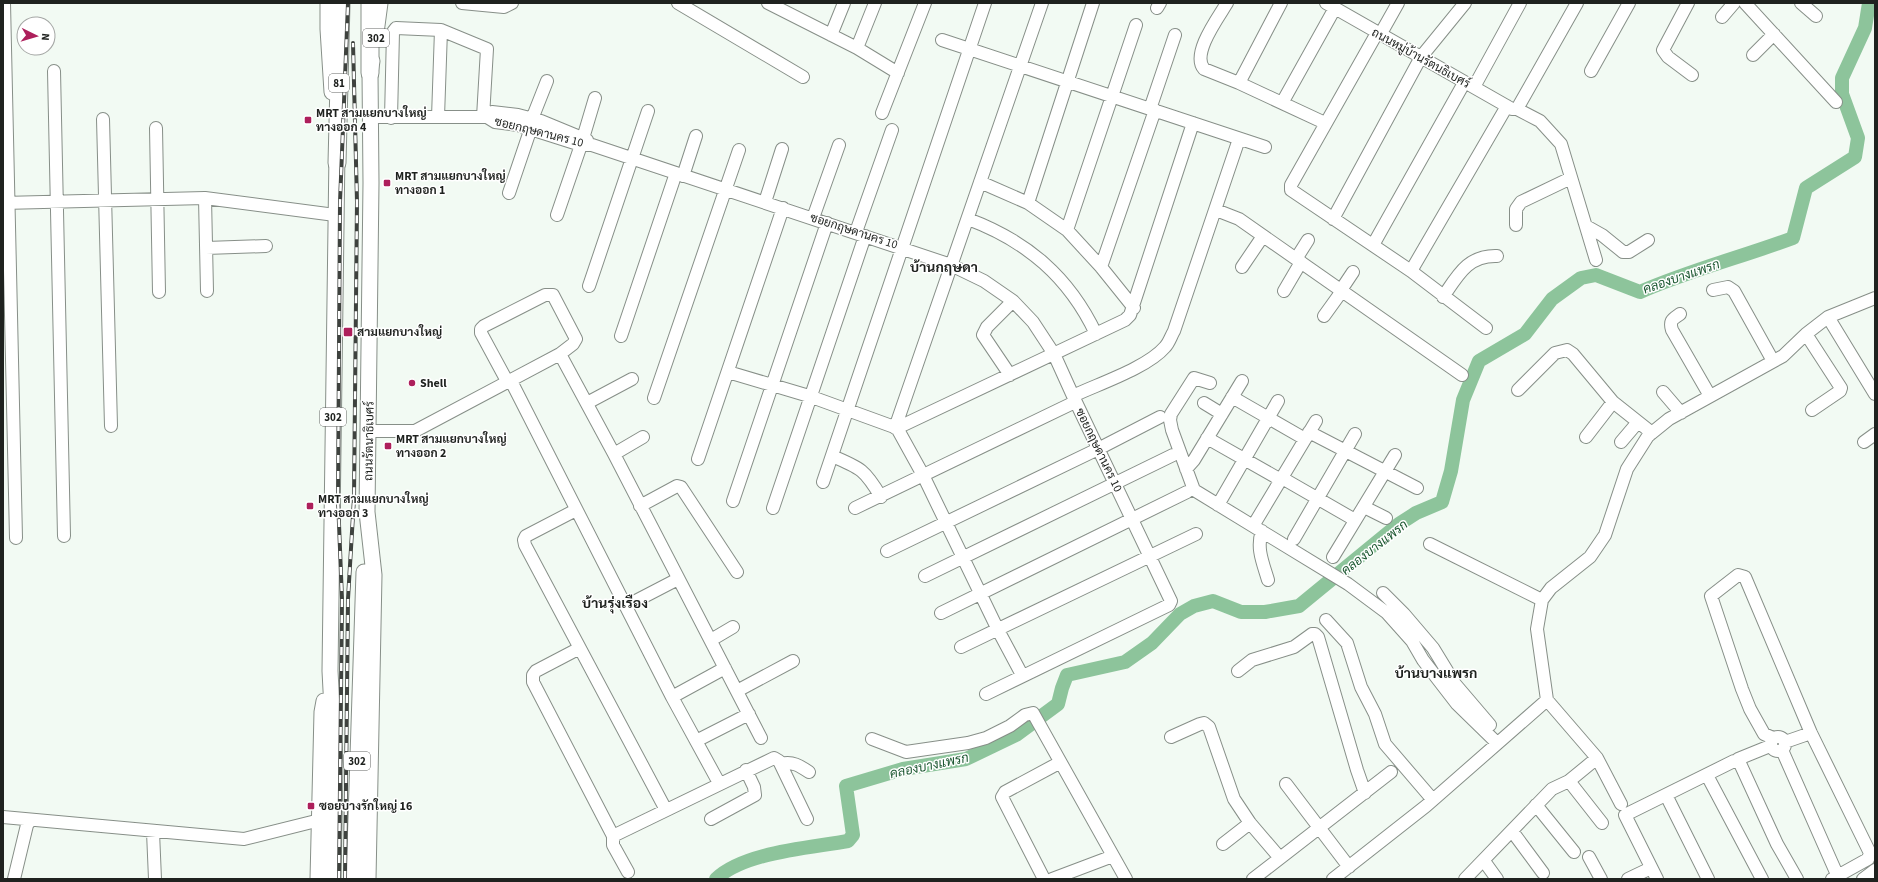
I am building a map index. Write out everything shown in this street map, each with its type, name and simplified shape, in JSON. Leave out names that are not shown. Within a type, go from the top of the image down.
[{"type":"highway","name":"81","points":[[337,162],[341,3]]},
{"type":"highway","points":[[370,3],[370,73]]},
{"type":"main road","name":"302","points":[[324,3],[328,29],[337,162],[335,215],[330,671],[335,766],[333,879]]},
{"type":"main road","points":[[328,3],[328,29]]},
{"type":"main road","name":"ถนนรัตนาธิเบศร์","points":[[368,879],[374,575],[367,512],[369,431],[370,73],[380,3]]},
{"type":"main road","name":"302","points":[[354,879],[360,644],[367,512]]},
{"type":"main road","name":"302","points":[[318,879],[322,712],[330,671]]},
{"type":"street","points":[[4,3],[6,203],[16,538]]},
{"type":"street","points":[[462,3],[504,7],[512,3]]},
{"type":"street","points":[[678,3],[803,76]]},
{"type":"street","points":[[769,3],[858,48],[898,73]]},
{"type":"street","points":[[831,35],[844,3]]},
{"type":"street","points":[[858,48],[875,3]]},
{"type":"street","points":[[882,113],[925,3]]},
{"type":"street","points":[[824,482],[847,409],[985,3]]},
{"type":"street","points":[[896,428],[1042,3]]},
{"type":"street","points":[[1028,203],[1093,3]]},
{"type":"street","points":[[1227,3],[1202,47],[1200,62],[1204,69],[1325,123]]},
{"type":"street","points":[[1238,83],[1281,3]]},
{"type":"street","points":[[1398,3],[1325,123],[1291,184],[1291,190],[1411,271],[1486,328]]},
{"type":"street","points":[[1333,219],[1421,57],[1465,3]]},
{"type":"street","points":[[1373,245],[1520,3]]},
{"type":"street","points":[[1411,271],[1577,3]]},
{"type":"street","points":[[1591,72],[1629,3]]},
{"type":"street","points":[[1688,3],[1663,50],[1668,58],[1692,75]]},
{"type":"street","points":[[1722,17],[1734,3]]},
{"type":"street","points":[[1745,3],[1836,102]]},
{"type":"street","points":[[1801,3],[1816,16]]},
{"type":"street","points":[[1282,103],[1332,5]]},
{"type":"street","name":"ถนนหมู่บ้านรัตนธิเบศร์","points":[[1332,5],[1379,34],[1469,85],[1540,121],[1555,135],[1564,152],[1596,260]]},
{"type":"street","points":[[1067,230],[1136,25]]},
{"type":"street","points":[[391,118],[394,30],[396,28],[441,30],[487,49],[485,117]]},
{"type":"street","points":[[438,117],[441,30]]},
{"type":"street","points":[[1753,55],[1774,34]]},
{"type":"street","points":[[1101,268],[1174,35]]},
{"type":"street","points":[[942,40],[1019,67],[1067,81],[1265,147]]},
{"type":"street","points":[[54,71],[64,536]]},
{"type":"street","points":[[509,193],[547,81]]},
{"type":"street","points":[[556,215],[586,142],[595,98]]},
{"type":"street","points":[[589,286],[648,111]]},
{"type":"street","name":"ซอยกฤษดานคร 10","points":[[370,117],[485,117],[492,112],[518,115],[532,124],[826,223],[902,247],[951,265],[984,281],[1013,301],[1033,322],[1054,354],[1171,601],[1169,605],[1022,675]]},
{"type":"street","points":[[103,119],[111,426]]},
{"type":"street","points":[[896,428],[1096,334],[1124,320],[1130,315],[1134,308],[1193,123]]},
{"type":"street","points":[[156,128],[160,292]]},
{"type":"street","points":[[773,508],[861,234],[892,130]]},
{"type":"street","points":[[621,336],[680,174],[696,136]]},
{"type":"street","points":[[855,508],[923,476],[1155,357],[1166,346],[1174,331],[1240,139]]},
{"type":"street","points":[[814,218],[838,145]]},
{"type":"street","points":[[765,202],[782,149]]},
{"type":"street","points":[[654,398],[727,189],[739,150]]},
{"type":"street","points":[[1516,225],[1516,209],[1520,202],[1571,178]]},
{"type":"street","points":[[980,182],[1028,203],[1067,230],[1134,308]]},
{"type":"street","points":[[6,203],[205,198],[335,215]]},
{"type":"street","points":[[205,198],[207,291]]},
{"type":"street","points":[[698,459],[783,208]]},
{"type":"street","points":[[1216,210],[1239,219],[1462,375]]},
{"type":"street","points":[[968,220],[1008,236],[1039,257],[1054,272],[1086,314],[1096,334]]},
{"type":"street","points":[[733,501],[826,223]]},
{"type":"street","points":[[1586,226],[1608,239],[1623,252],[1629,252],[1648,240]]},
{"type":"street","points":[[1242,267],[1263,236]]},
{"type":"street","points":[[1284,291],[1308,240]]},
{"type":"street","points":[[206,248],[266,246]]},
{"type":"street","points":[[1444,297],[1457,277],[1473,261],[1480,257],[1497,256]]},
{"type":"street","points":[[1324,316],[1354,272]]},
{"type":"street","points":[[1713,290],[1728,287],[1734,291],[1774,362]]},
{"type":"street","points":[[369,431],[411,432],[509,382],[560,354],[573,344],[576,339],[553,295],[545,295],[484,326],[481,329],[481,333],[509,382],[672,697],[719,784]]},
{"type":"street","points":[[1621,804],[1597,758],[1547,700],[1537,629],[1542,600],[1551,588],[1590,557],[1605,535],[1627,469],[1636,452],[1652,433],[1681,413],[1710,396],[1774,362],[1828,317],[1875,298]]},
{"type":"street","points":[[1010,375],[982,335],[987,327],[1013,301]]},
{"type":"street","points":[[1680,314],[1670,323],[1672,330],[1710,396]]},
{"type":"street","points":[[1828,317],[1875,394]]},
{"type":"street","points":[[1806,334],[1841,388],[1840,391],[1812,410]]},
{"type":"street","points":[[1518,390],[1555,353],[1567,350],[1573,354],[1613,402],[1652,433]]},
{"type":"street","points":[[560,354],[614,454],[761,738]]},
{"type":"street","points":[[728,372],[810,396],[896,428],[923,476],[998,630],[1022,675],[986,694]]},
{"type":"street","points":[[1210,383],[1194,378],[1171,414],[1170,424],[1194,490],[1348,584],[1387,613],[1412,640],[1423,660],[1457,704],[1499,741]]},
{"type":"street","points":[[587,403],[632,379]]},
{"type":"street","points":[[1186,469],[1194,460],[1242,381]]},
{"type":"street","points":[[1663,392],[1681,413]]},
{"type":"street","points":[[1232,397],[1268,419],[1346,452],[1384,473],[1417,488]]},
{"type":"street","points":[[1218,505],[1278,401]]},
{"type":"street","points":[[1586,437],[1613,402]]},
{"type":"street","points":[[1204,403],[1222,414]]},
{"type":"street","points":[[887,551],[1098,449],[1160,417]]},
{"type":"street","points":[[1268,580],[1259,548],[1258,529],[1281,479],[1316,421]]},
{"type":"street","points":[[1621,442],[1638,422]]},
{"type":"street","points":[[1294,539],[1346,452],[1355,434]]},
{"type":"street","points":[[1864,442],[1875,434]]},
{"type":"street","points":[[614,454],[644,436]]},
{"type":"street","points":[[1207,438],[1355,520]]},
{"type":"street","points":[[925,576],[1173,455]]},
{"type":"street","points":[[1333,557],[1395,455]]},
{"type":"street","points":[[832,456],[860,468],[867,474],[881,497]]},
{"type":"street","points":[[640,506],[677,486],[681,487],[737,572]]},
{"type":"street","points":[[941,613],[1187,492]]},
{"type":"street","points":[[1364,507],[1386,518]]},
{"type":"street","points":[[576,510],[526,536],[524,545],[578,649],[666,810]]},
{"type":"street","points":[[961,647],[1196,534]]},
{"type":"street","points":[[1430,544],[1542,600]]},
{"type":"street","points":[[1784,746],[1836,878],[1868,859],[1870,853],[1811,733],[1745,577],[1738,575],[1711,596],[1750,709],[1764,734],[1772,742],[1775,751],[1784,746],[1811,733]]},
{"type":"street","points":[[626,606],[678,579]]},
{"type":"street","points":[[1383,593],[1404,614],[1433,648],[1455,684],[1499,741]]},
{"type":"street","points":[[1326,620],[1347,643],[1361,687],[1376,718],[1385,744],[1433,800]]},
{"type":"street","points":[[711,640],[733,627]]},
{"type":"street","points":[[1238,670],[1252,660],[1290,649],[1312,634],[1315,634],[1318,637],[1365,793]]},
{"type":"street","points":[[578,649],[536,671],[533,675],[533,682],[613,836],[613,845],[628,872]]},
{"type":"street","points":[[737,691],[793,661]]},
{"type":"street","points":[[672,697],[725,668]]},
{"type":"street","points":[[1333,879],[1433,800],[1547,700]]},
{"type":"street","points":[[872,739],[906,752],[968,744],[986,738],[1010,726],[1025,715],[1033,713],[1059,763],[1126,879]]},
{"type":"street","points":[[696,742],[749,714]]},
{"type":"street","points":[[1171,737],[1200,724],[1204,724],[1209,727],[1234,799],[1250,823],[1280,858]]},
{"type":"street","points":[[1772,742],[1738,759],[1774,838],[1797,879]]},
{"type":"street","points":[[613,836],[746,770],[774,758],[780,761],[807,819]]},
{"type":"street","points":[[1465,879],[1552,789],[1569,781],[1597,758]]},
{"type":"street","points":[[1657,879],[1625,815],[1734,761]]},
{"type":"street","points":[[781,764],[787,762],[796,764],[810,772]]},
{"type":"street","points":[[1044,879],[1002,797],[1005,792],[1059,763]]},
{"type":"street","points":[[711,819],[755,795],[754,787],[746,770]]},
{"type":"street","points":[[1253,879],[1391,772]]},
{"type":"street","points":[[1709,779],[1762,879]]},
{"type":"street","points":[[1569,781],[1602,823]]},
{"type":"street","points":[[1286,784],[1349,867]]},
{"type":"street","points":[[1669,801],[1708,879]]},
{"type":"street","points":[[1536,805],[1574,852]]},
{"type":"street","points":[[3,817],[30,821],[244,839],[320,820]]},
{"type":"street","points":[[14,879],[27,825],[30,821]]},
{"type":"street","points":[[1223,844],[1250,823]]},
{"type":"street","points":[[1512,831],[1543,874]]},
{"type":"street","points":[[153,832],[155,879]]},
{"type":"street","points":[[1052,879],[1113,856]]},
{"type":"street","points":[[1589,857],[1601,879]]},
{"type":"street","points":[[1484,861],[1498,879]]},
{"type":"street","points":[[1628,879],[1651,868]]},
{"type":"street","points":[[1863,879],[1875,870]]},
{"type":"waterway","name":"คลองบางแพรก","points":[[716,879],[728,870],[760,857],[778,852],[848,841],[853,835],[846,786],[903,769],[966,759],[1016,735],[1058,704],[1067,675],[1125,662],[1152,643],[1180,614],[1194,606],[1213,601],[1241,612],[1265,612],[1299,606],[1399,524],[1416,513],[1442,502],[1451,471],[1463,400],[1479,361],[1525,334],[1552,299],[1581,278],[1596,275],[1640,292],[1678,277],[1793,238],[1806,188],[1855,157],[1858,138],[1842,94],[1842,78],[1865,28],[1869,3]]},
{"type":"railway","points":[[339,879],[342,599],[338,499],[340,202],[348,3]]},
{"type":"railway","points":[[345,879],[348,599],[354,498],[357,202],[353,43]]},
{"type":"place","name":"MRT สามแยกบางใหญ่ ทางออก 4","points":[[308,120]]},
{"type":"place","name":"MRT สามแยกบางใหญ่ ทางออก 1","points":[[387,183]]},
{"type":"place","name":"สามแยกบางใหญ่","points":[[348,332]]},
{"type":"place","name":"Shell","points":[[412,383]]},
{"type":"place","name":"MRT สามแยกบางใหญ่ ทางออก 2","points":[[388,446]]},
{"type":"place","name":"MRT สามแยกบางใหญ่ ทางออก 3","points":[[310,506]]},
{"type":"place","name":"ซอยบางรักใหญ่ 16","points":[[311,806]]},
{"type":"district","name":"บ้านกฤษดา","points":[[944,267]]},
{"type":"district","name":"บ้านรุ่งเรือง","points":[[615,603]]},
{"type":"district","name":"บ้านบางแพรก","points":[[1436,673]]}]
